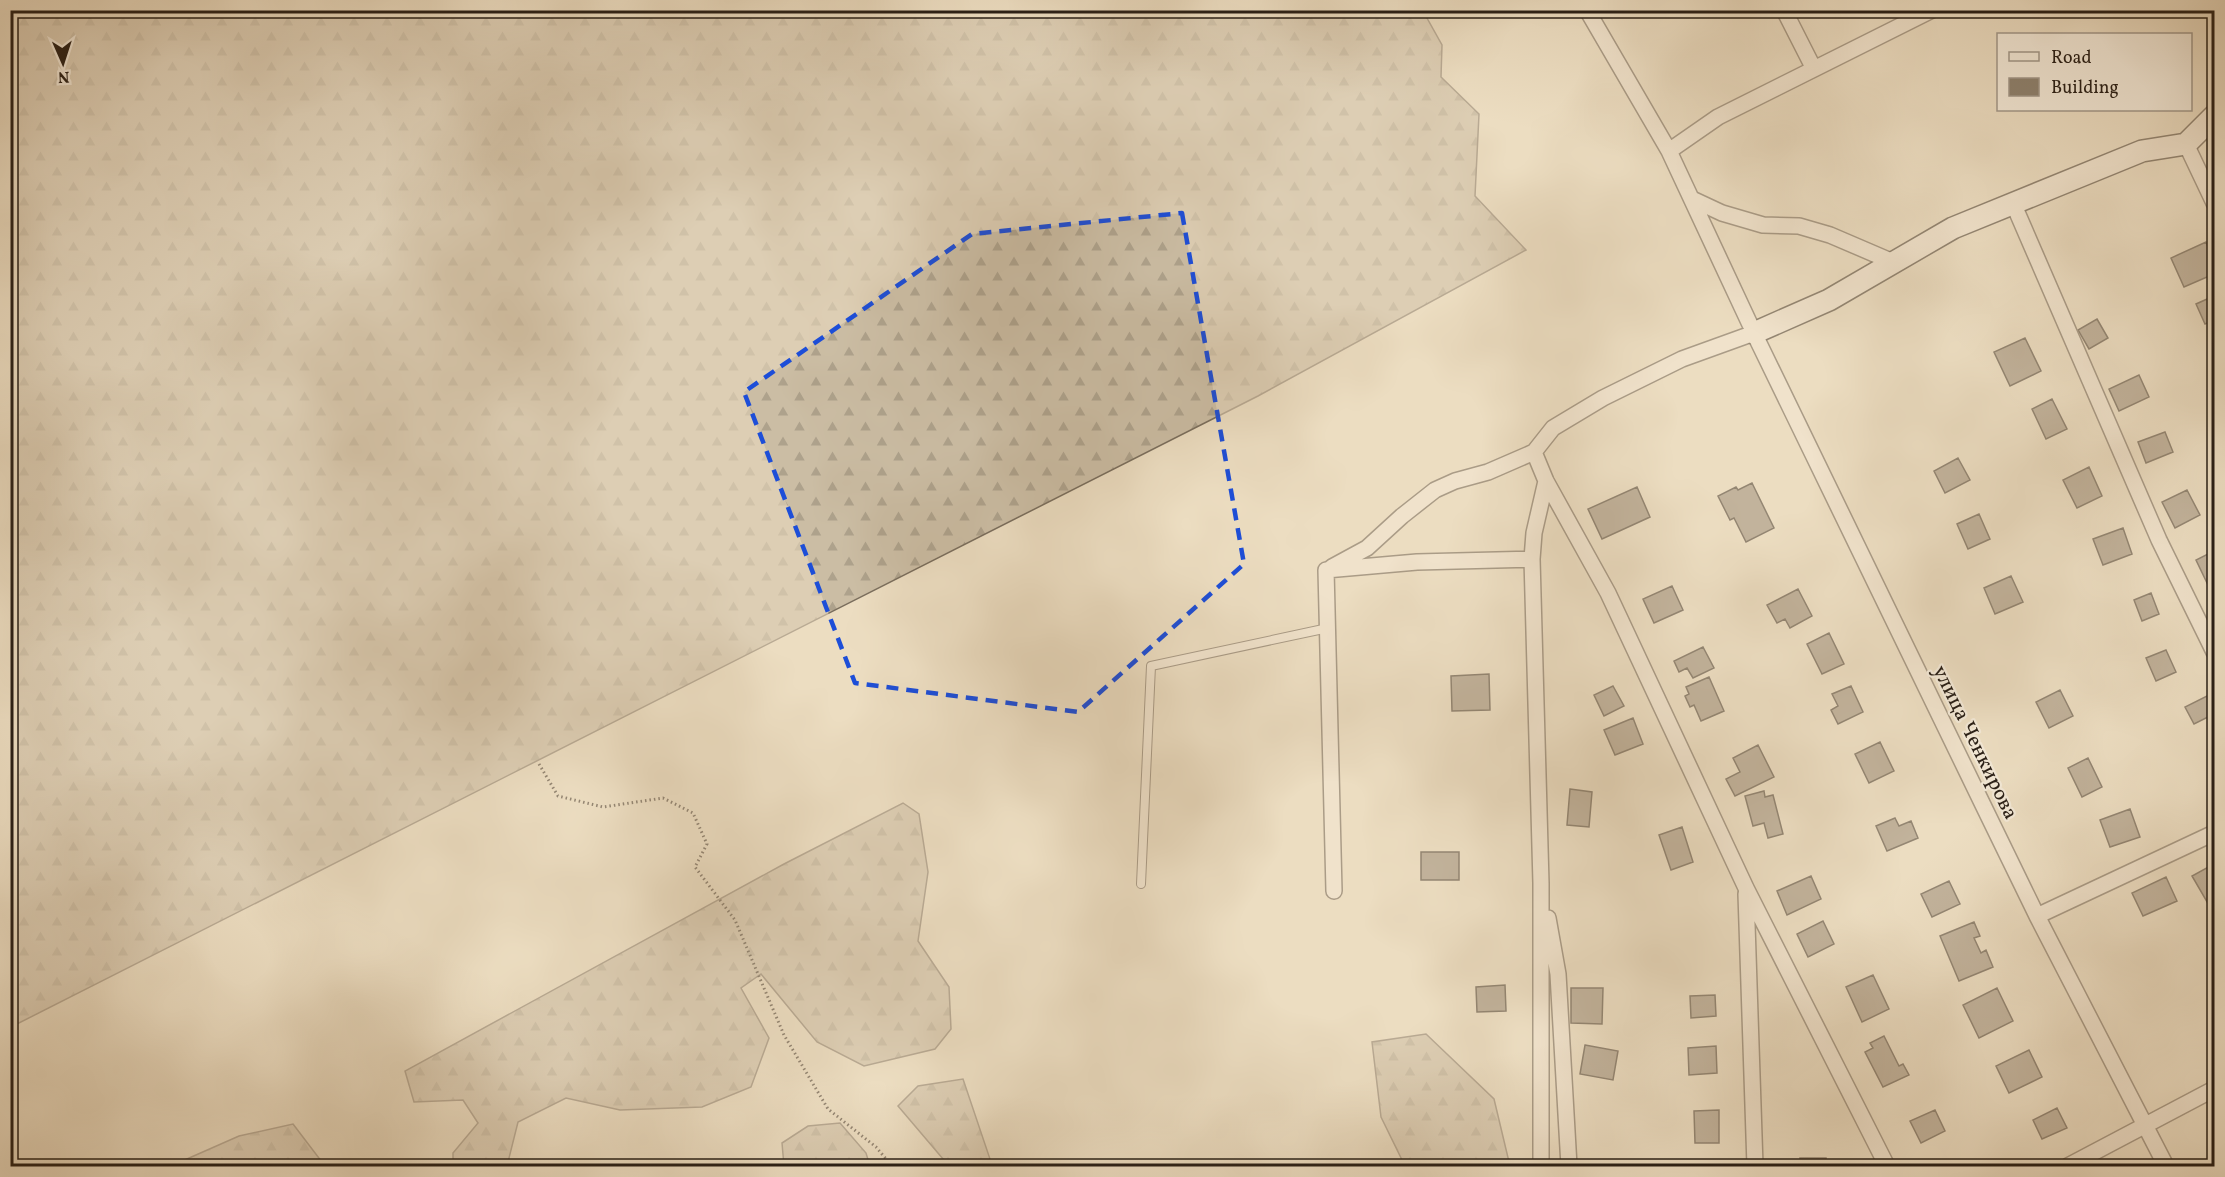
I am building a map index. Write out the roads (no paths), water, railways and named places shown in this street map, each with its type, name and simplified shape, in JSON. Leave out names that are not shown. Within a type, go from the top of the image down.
[{"type":"street","name":"улица Ченкирова","points":[[1587,10],[1669,150],[1754,333],[2037,916],[2166,1167]]},
{"type":"street","points":[[1784,10],[1814,69]]},
{"type":"street","points":[[1669,150],[1718,117],[1932,10]]},
{"type":"street","points":[[1326,570],[1367,548],[1402,516],[1436,490],[1455,481],[1488,472],[1534,452],[1554,428],[1603,398],[1682,359],[1754,333],[1828,300],[1953,228],[2142,151],[2186,144],[2214,116]]},
{"type":"street","points":[[2186,144],[2214,203]]},
{"type":"street","points":[[1692,199],[1722,213],[1763,225],[1799,226],[1830,235],[1893,262]]},
{"type":"street","points":[[2013,203],[2159,540],[2214,652]]},
{"type":"street","points":[[1534,452],[1546,482],[1608,593],[1746,888],[1887,1167]]},
{"type":"street","points":[[1541,1167],[1541,883],[1533,559],[1534,533],[1546,482]]},
{"type":"street","points":[[1326,570],[1417,562],[1533,559]]},
{"type":"street","points":[[1326,570],[1334,891]]},
{"type":"street","points":[[2037,916],[2214,833]]},
{"type":"street","points":[[1541,883],[1558,974],[1569,1167]]},
{"type":"street","points":[[1746,888],[1755,1167]]},
{"type":"street","points":[[2068,1167],[2214,1089]]},
{"type":"lane","points":[[1141,884],[1151,666],[1328,628]]}]
